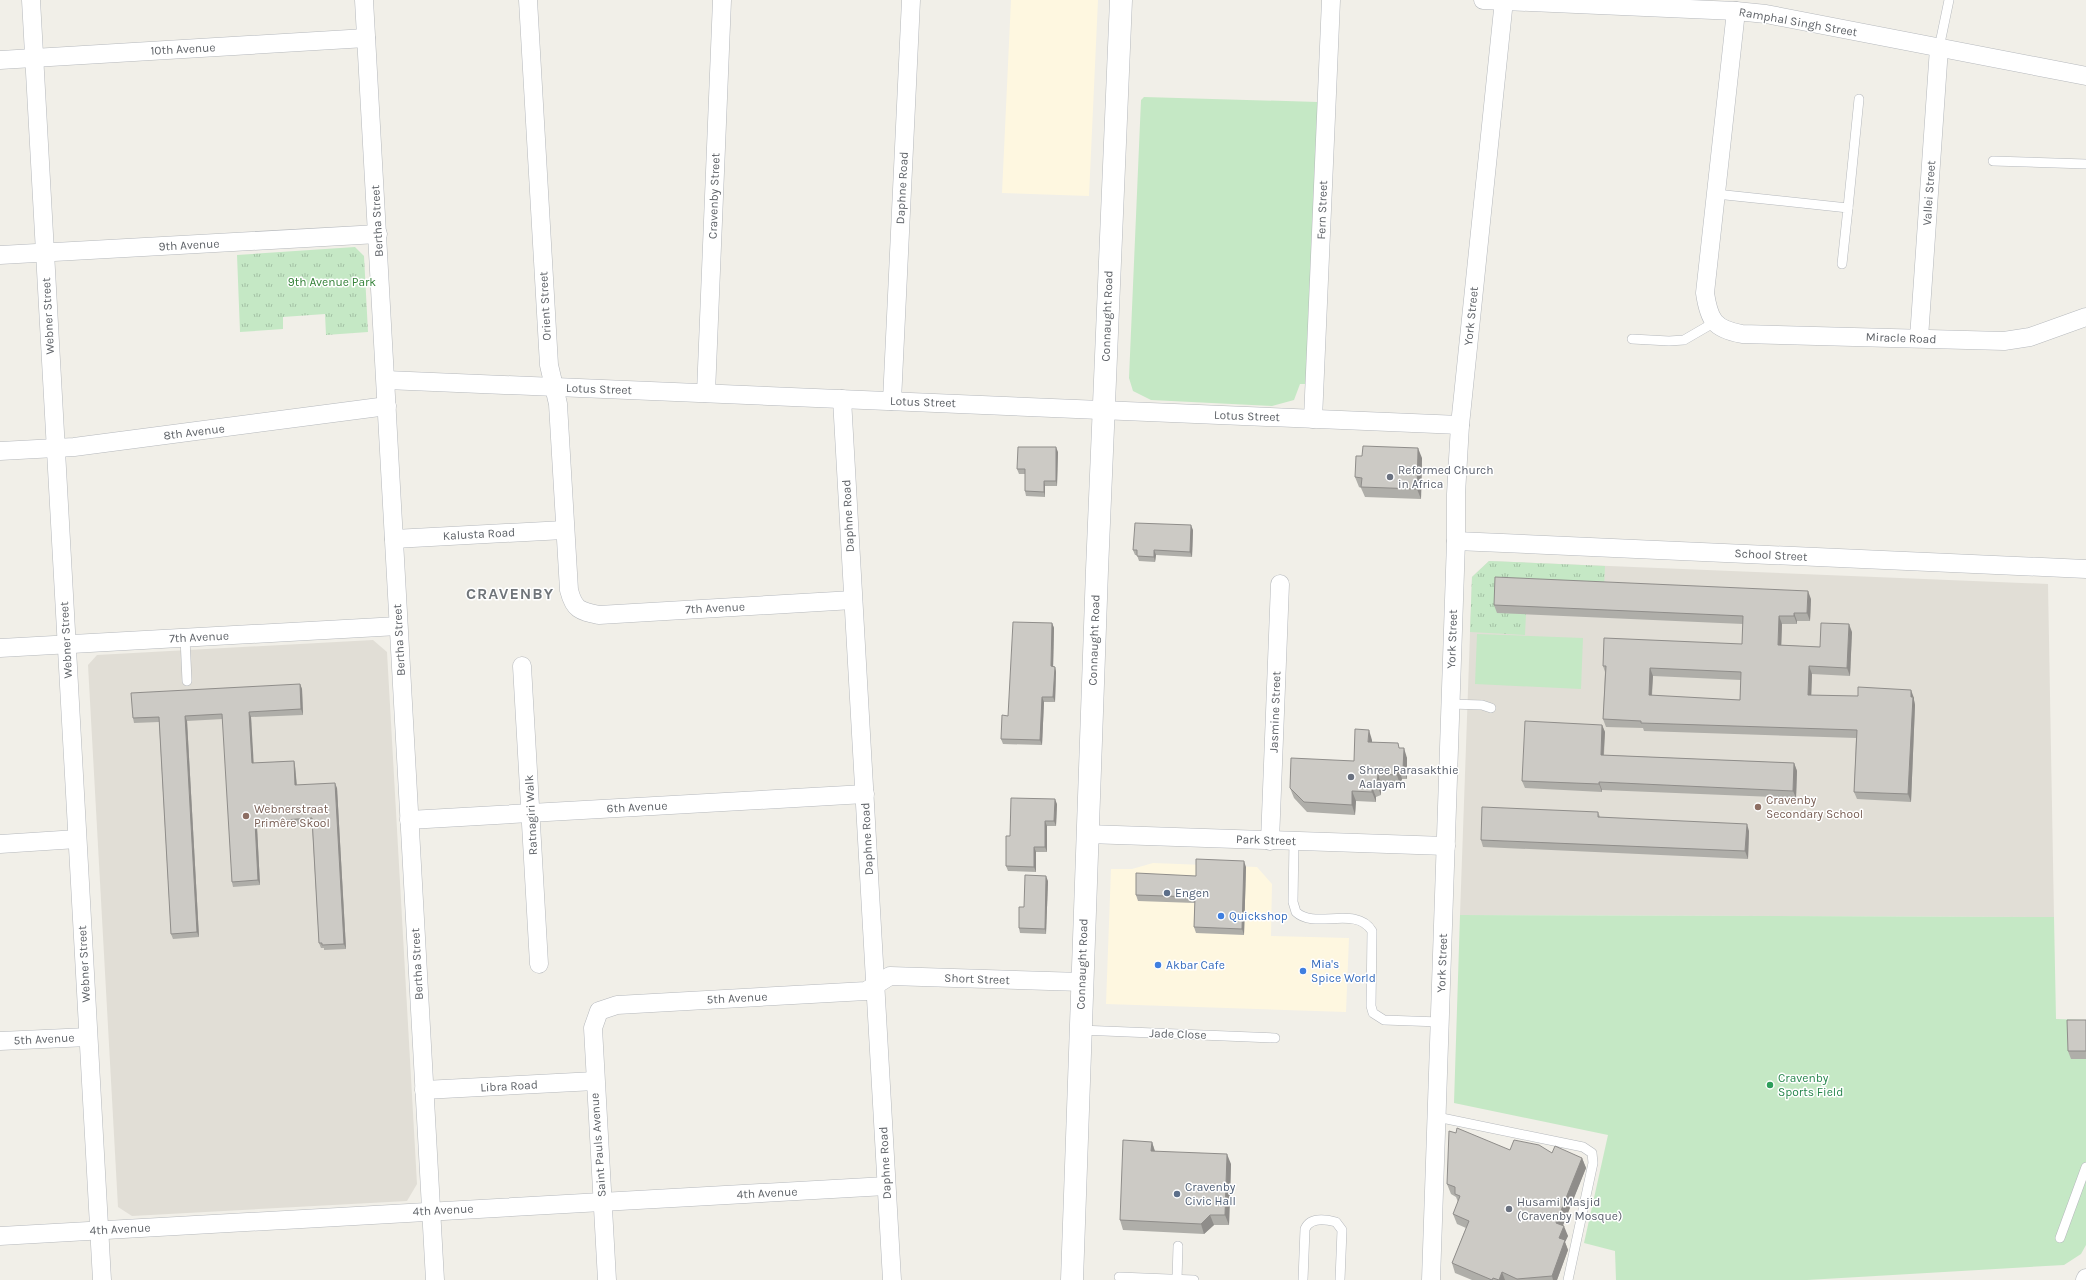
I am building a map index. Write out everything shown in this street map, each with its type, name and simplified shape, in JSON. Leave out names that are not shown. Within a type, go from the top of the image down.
[{"type":"street","name":"Webner Street","points":[[31,0],[102,1280]]},
{"type":"street","name":"Bertha Street","points":[[364,0],[435,1280]]},
{"type":"street","name":"Orient Street","points":[[528,0],[549,365],[557,399],[559,416],[564,530],[569,590],[572,600],[577,608]]},
{"type":"street","name":"Cravenby Street","points":[[706,393],[722,0]]},
{"type":"street","name":"Daphne Road","points":[[892,400],[911,0]]},
{"type":"street","name":"Connaught Road","points":[[1072,1280],[1087,834],[1121,0]]},
{"type":"street","name":"Fern Street","points":[[1312,419],[1331,0]]},
{"type":"street","name":"Ramphal Singh Street","points":[[1483,0],[1736,11],[1779,17],[2086,76]]},
{"type":"street","name":"York Street","points":[[1431,1280],[1456,541],[1456,494],[1460,425],[1504,0]]},
{"type":"street","points":[[1715,322],[1710,315],[1705,293],[1736,11]]},
{"type":"street","name":"10th Avenue","points":[[0,60],[366,38]]},
{"type":"street","name":"Vallei Street","points":[[1919,338],[1939,48]]},
{"type":"street","name":"9th Avenue","points":[[0,255],[378,234]]},
{"type":"street","name":"Miracle Road","points":[[1715,322],[1726,330],[1742,334],[2004,341],[2020,340],[2086,317]]},
{"type":"street","name":"Lotus Street","points":[[386,380],[892,400],[1460,425]]},
{"type":"street","name":"Daphne Road","points":[[842,399],[892,1280]]},
{"type":"street","name":"8th Avenue","points":[[0,451],[90,445],[387,406]]},
{"type":"street","name":"Kalusta Road","points":[[394,539],[564,530]]},
{"type":"street","name":"School Street","points":[[1456,541],[2086,569]]},
{"type":"street","name":"Jasmine Street","points":[[1270,841],[1280,584]]},
{"type":"street","name":"7th Avenue","points":[[577,608],[599,615],[853,600]]},
{"type":"street","name":"7th Avenue","points":[[0,648],[398,626]]},
{"type":"street","name":"Ratnagiri Walk","points":[[522,666],[539,964]]},
{"type":"street","name":"6th Avenue","points":[[409,820],[865,794]]},
{"type":"street","name":"Park Street","points":[[1087,834],[1446,846]]},
{"type":"street","points":[[0,844],[77,839]]},
{"type":"street","name":"Short Street","points":[[875,986],[890,976],[1082,982]]},
{"type":"street","name":"5th Avenue","points":[[599,1011],[617,1005],[866,992],[875,986]]},
{"type":"street","name":"Saint Pauls Avenue","points":[[599,1011],[593,1028],[594,1081],[607,1280]]},
{"type":"street","name":"5th Avenue","points":[[0,1041],[88,1036]]},
{"type":"street","name":"Libra Road","points":[[424,1090],[594,1081]]},
{"type":"street","name":"4th Avenue","points":[[0,1236],[886,1186]]},
{"type":"lane","points":[[1939,48],[1949,0]]},
{"type":"lane","points":[[1842,264],[1858,99]]},
{"type":"lane","points":[[1993,161],[2086,164]]},
{"type":"lane","points":[[1716,194],[1848,208]]},
{"type":"lane","points":[[1632,339],[1669,341],[1684,340],[1715,322]]},
{"type":"lane","points":[[185,638],[187,681]]},
{"type":"lane","points":[[1450,704],[1482,705],[1491,708]]},
{"type":"lane","points":[[1294,841],[1293,902],[1296,912],[1307,918],[1360,920],[1369,925],[1372,931],[1371,1006],[1373,1013],[1384,1020],[1440,1022]]},
{"type":"lane","name":"Jade Close","points":[[1080,1030],[1276,1038]]},
{"type":"lane","points":[[1437,1117],[1583,1148],[1592,1153],[1593,1163],[1568,1280]]},
{"type":"lane","points":[[2060,1238],[2086,1167]]},
{"type":"lane","points":[[1303,1280],[1305,1229],[1309,1223],[1316,1220],[1336,1222],[1342,1230],[1340,1280]]},
{"type":"lane","points":[[1177,1280],[1178,1246]]},
{"type":"lane","points":[[1119,1277],[1194,1280]]},
{"type":"shaded area","points":[[1011,0],[1098,0],[1089,196],[1002,193]]},
{"type":"shaded area","name":"Cravenby Secondary School","points":[[1489,561],[2048,584],[2054,917],[1460,915],[1472,577]]},
{"type":"shaded area","name":"Webnerstraat Primêre Skool","points":[[373,640],[387,652],[417,1184],[407,1201],[132,1216],[118,1207],[88,665],[97,655]]},
{"type":"shaded area","points":[[1153,863],[1257,867],[1272,884],[1271,936],[1349,938],[1346,1012],[1106,1004],[1111,869],[1132,869]]},
{"type":"green space","points":[[1144,97],[1318,102],[1306,384],[1300,384],[1294,400],[1272,406],[1151,400],[1133,391],[1129,378],[1141,100]]},
{"type":"green space","name":"9th Avenue Park","points":[[355,247],[364,256],[368,332],[326,335],[325,314],[283,317],[283,329],[240,332],[237,255]]},
{"type":"green space","points":[[1489,561],[1605,566],[1604,589],[1526,614],[1525,635],[1470,632],[1472,577]]},
{"type":"green space","points":[[1477,634],[1583,638],[1581,689],[1475,684]]},
{"type":"green space","name":"Cravenby Sports Field","points":[[1460,915],[2054,917],[2056,1019],[2086,1020],[2086,1245],[2081,1254],[2064,1265],[1807,1280],[1616,1280],[1615,1251],[1584,1243],[1608,1135],[1454,1103]]},
{"type":"building","name":"Reformed Church in Africa","points":[[1363,446],[1418,448],[1417,489],[1361,487],[1362,478],[1355,477],[1356,456],[1362,456]]},
{"type":"building","points":[[1018,447],[1056,447],[1056,481],[1044,481],[1044,492],[1025,491],[1025,469],[1017,469]]},
{"type":"building","points":[[1135,523],[1191,525],[1190,552],[1154,550],[1154,557],[1137,556],[1137,550],[1133,550]]},
{"type":"building","points":[[1495,577],[1808,591],[1807,613],[1794,613],[1794,616],[1779,616],[1778,645],[1820,647],[1821,623],[1849,624],[1847,668],[1809,666],[1808,695],[1858,696],[1858,687],[1911,690],[1911,697],[1913,697],[1908,794],[1854,792],[1857,730],[1641,723],[1641,721],[1603,719],[1606,666],[1603,666],[1604,638],[1742,644],[1743,616],[1494,605]],"holes":[[[1650,668],[1741,672],[1740,700],[1649,695]]]},
{"type":"building","points":[[1013,622],[1052,623],[1051,666],[1055,667],[1053,697],[1042,697],[1040,740],[1001,739],[1002,715],[1008,716]]},
{"type":"building","points":[[300,684],[301,709],[249,712],[252,763],[294,761],[295,785],[335,783],[344,944],[322,945],[322,943],[319,943],[312,818],[255,822],[258,880],[232,882],[222,714],[185,716],[197,932],[171,934],[159,717],[133,718],[131,693]]},
{"type":"building","points":[[1525,721],[1602,725],[1601,755],[1794,763],[1793,791],[1599,782],[1599,784],[1522,781]]},
{"type":"building","name":"Shree Parasakthie Aalayam","points":[[1355,729],[1369,730],[1368,742],[1398,743],[1399,748],[1404,748],[1403,769],[1399,769],[1397,775],[1378,774],[1377,785],[1372,787],[1372,792],[1352,791],[1352,805],[1304,802],[1290,788],[1291,758],[1354,761]]},
{"type":"building","points":[[1011,798],[1055,799],[1054,821],[1045,821],[1045,847],[1034,847],[1034,867],[1006,866],[1006,836],[1010,836]]},
{"type":"building","points":[[1482,807],[1598,812],[1598,817],[1747,824],[1745,851],[1481,840]]},
{"type":"building","name":"Quickshop","points":[[1196,859],[1244,861],[1242,929],[1194,927],[1195,897],[1136,895],[1136,873],[1196,876]]},
{"type":"building","points":[[1025,875],[1046,876],[1045,929],[1019,928],[1019,907],[1024,907]]},
{"type":"building","points":[[2067,1020],[2086,1020],[2086,1051],[2068,1051]]},
{"type":"building","points":[[1457,1128],[1510,1150],[1514,1140],[1539,1145],[1552,1153],[1555,1146],[1582,1158],[1556,1223],[1564,1226],[1559,1238],[1565,1240],[1552,1276],[1517,1279],[1502,1272],[1499,1280],[1493,1278],[1492,1280],[1452,1263],[1469,1221],[1453,1214],[1460,1196],[1455,1194],[1455,1187],[1447,1184],[1449,1131],[1456,1133]]},
{"type":"building","name":"Cravenby Civic Hall","points":[[1123,1140],[1152,1142],[1151,1151],[1227,1154],[1225,1215],[1210,1215],[1201,1224],[1120,1220]]},
{"type":"place","name":"Reformed Church in Africa","points":[[1390,477]]},
{"type":"place","name":"Shree Parasakthie Aalayam","points":[[1351,777]]},
{"type":"place","name":"Cravenby Secondary School","points":[[1758,807]]},
{"type":"place","name":"Webnerstraat Primêre Skool","points":[[246,816]]},
{"type":"place","name":"Engen","points":[[1167,893]]},
{"type":"place","name":"Quickshop","points":[[1221,916]]},
{"type":"place","name":"Akbar Cafe","points":[[1158,965]]},
{"type":"place","name":"Mia's Spice World","points":[[1303,971]]},
{"type":"place","name":"Cravenby Sports Field","points":[[1770,1085]]},
{"type":"place","name":"Cravenby Civic Hall","points":[[1177,1194]]},
{"type":"place","name":"Husami Masjid (Cravenby Mosque)","points":[[1509,1209]]},
{"type":"district","name":"CRAVENBY","points":[[510,593]]}]
